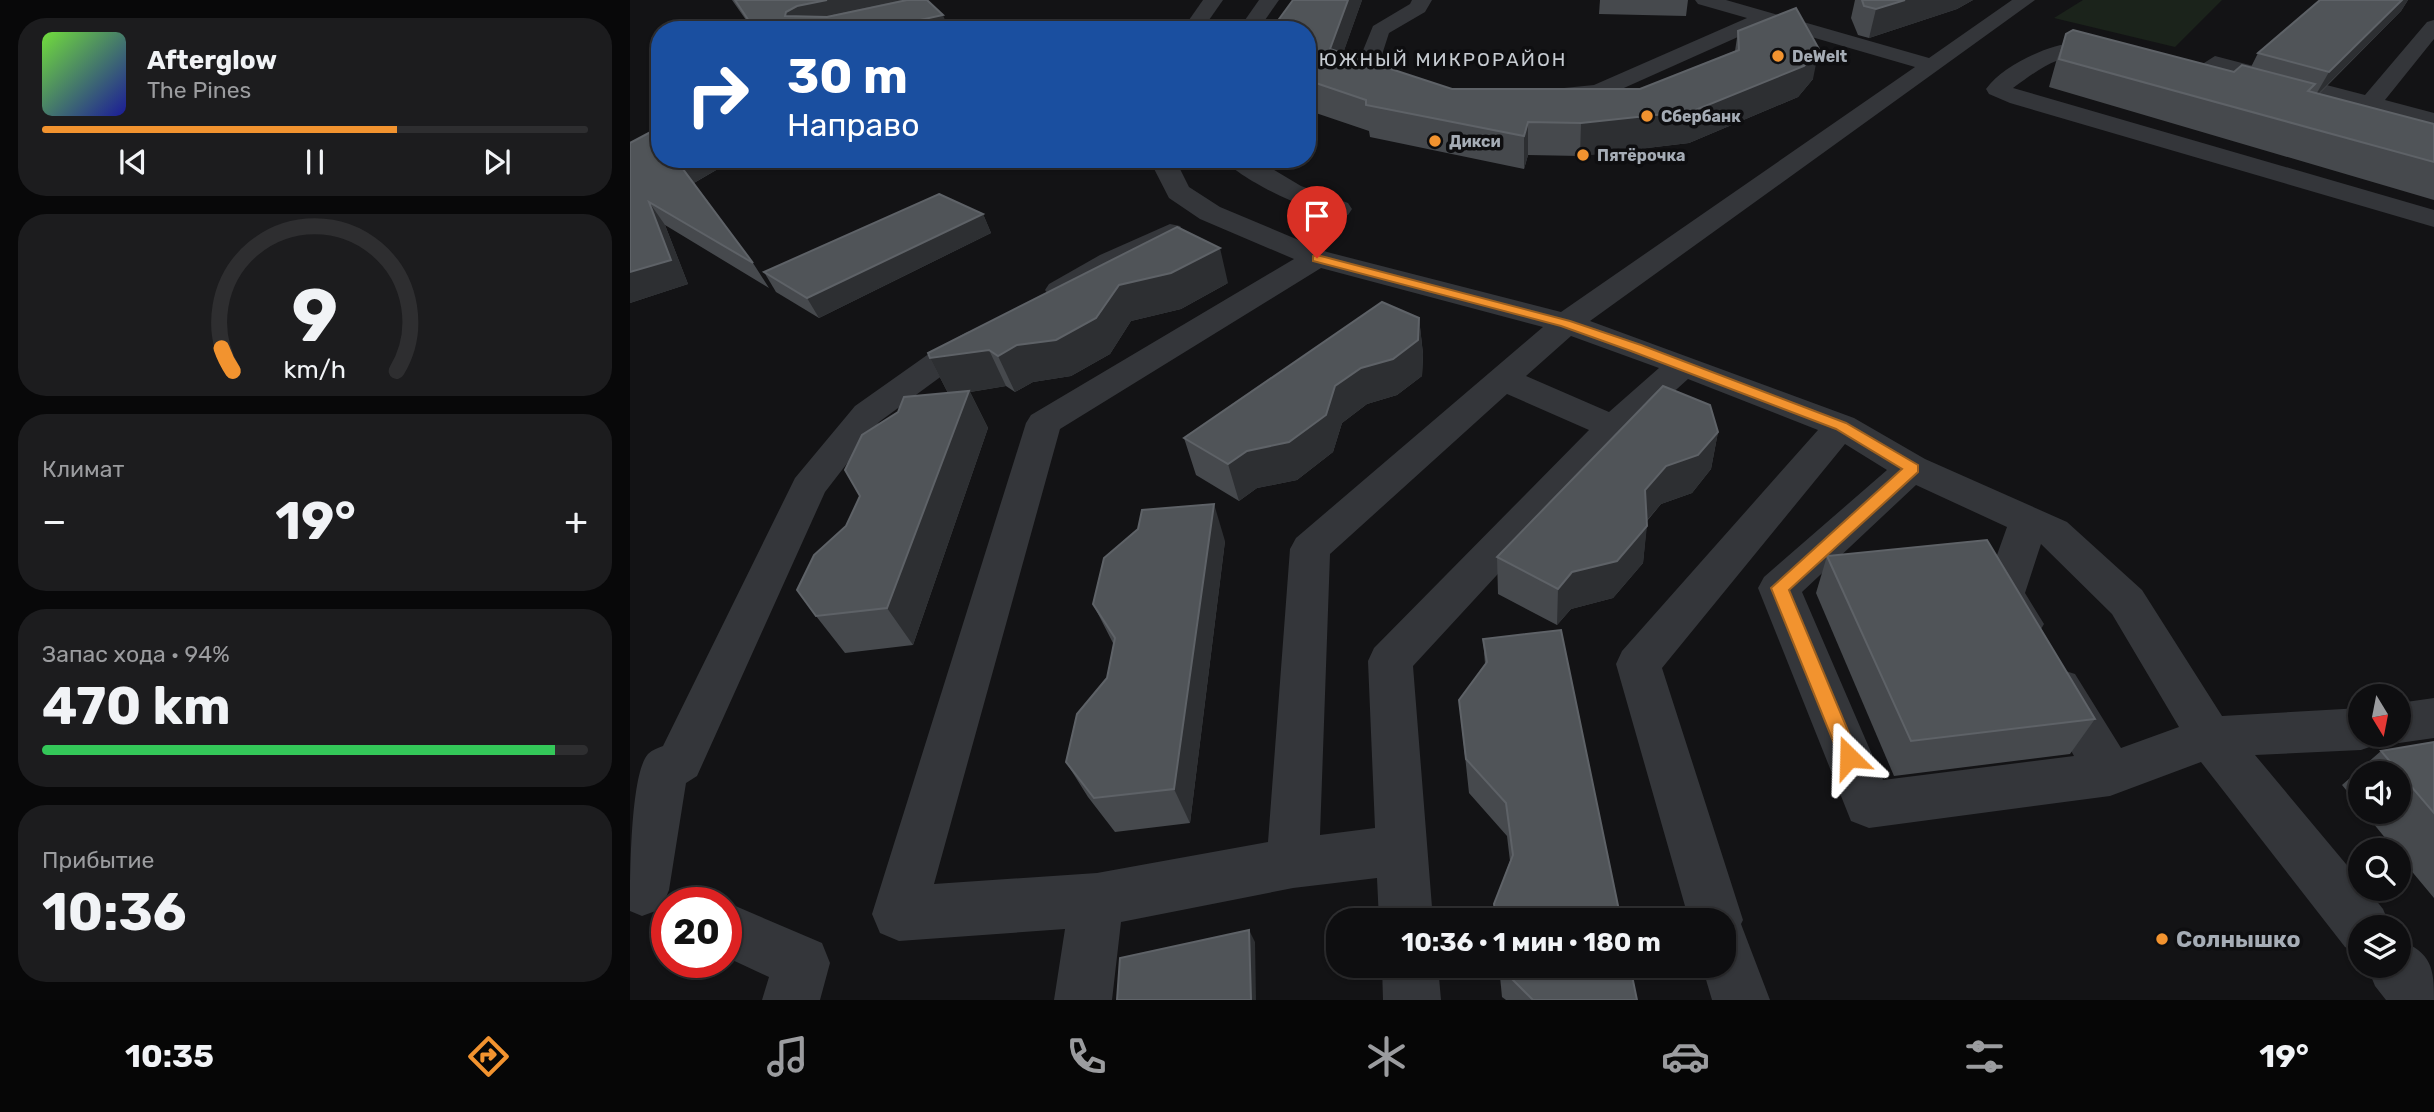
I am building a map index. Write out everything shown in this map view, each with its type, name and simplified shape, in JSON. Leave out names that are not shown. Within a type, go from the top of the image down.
[{"type":"street","points":[[1198,21],[1213,0]]},
{"type":"street","points":[[1254,21],[1269,0]]},
{"type":"street","points":[[1422,0],[1418,8],[1380,30],[1366,70],[1424,99]]},
{"type":"street","points":[[1705,0],[1931,65]]},
{"type":"street","points":[[1293,863],[1310,549],[1566,323],[2025,0]]},
{"type":"street","points":[[1530,97],[1598,92],[1765,18]]},
{"type":"street","points":[[2370,104],[2434,26]]},
{"type":"street","points":[[2127,57],[2088,46],[2055,49],[1997,89],[2018,98],[2434,219]]},
{"type":"street","points":[[2216,63],[2434,120]]},
{"type":"street","points":[[2194,75],[2434,141]]},
{"type":"street","points":[[1166,168],[1178,192],[1210,212],[1317,258],[1566,323],[1683,365],[1841,426],[1912,468],[2028,523],[2053,532],[2127,603],[2210,737],[2354,915]]},
{"type":"street","points":[[1252,168],[1292,192],[1338,209]]},
{"type":"street","points":[[1038,303],[1110,261],[1210,212]]},
{"type":"street","points":[[1317,258],[1044,423],[899,914],[1097,900],[1293,863],[1401,850]]},
{"type":"street","points":[[647,892],[664,770],[680,761],[808,487],[867,414],[942,359],[1002,324]]},
{"type":"street","points":[[1405,908],[1390,661],[1613,427],[1683,365]]},
{"type":"street","points":[[1503,379],[1613,427]]},
{"type":"street","points":[[1712,908],[1638,664],[1841,426]]},
{"type":"street","points":[[1912,468],[1779,588],[1869,805],[2110,774],[2210,737],[2348,730]]},
{"type":"street","points":[[2028,523],[2004,594],[2110,774]]},
{"type":"street","points":[[2412,721],[2434,718]]},
{"type":"street","points":[[1083,1000],[1097,900]]},
{"type":"street","points":[[742,936],[802,963],[791,1000]]},
{"type":"street","points":[[1411,978],[1412,1000]]},
{"type":"street","points":[[1734,978],[1741,1000]]},
{"type":"street","points":[[2405,978],[2423,1000]]},
{"type":"shaded area","points":[[2083,0],[2222,0],[2175,47],[2054,18]]},
{"type":"building","points":[[735,0],[827,0],[797,6],[786,12],[785,16],[827,17],[907,0],[927,0],[943,15],[916,21],[749,21]]},
{"type":"building","points":[[1293,0],[1348,0],[1330,49],[1452,89],[1640,89],[1739,50],[1738,31],[1796,8],[1819,49],[1804,66],[1693,111],[1581,123],[1528,122],[1524,136],[1366,105],[1366,100],[1316,83],[1316,21],[1278,21]]},
{"type":"building","points":[[1862,0],[1905,0],[1876,9],[1864,6]]},
{"type":"building","points":[[2320,0],[2402,0],[2329,72],[2258,53]]},
{"type":"building","points":[[2073,30],[2234,72],[2242,65],[2315,84],[2308,91],[2434,124],[2434,162],[2059,59],[2066,34]]},
{"type":"building","points":[[651,132],[651,168],[682,168],[753,263],[649,202],[671,260],[630,272],[630,143]]},
{"type":"building","points":[[939,194],[983,214],[807,298],[764,272]]},
{"type":"building","points":[[1177,227],[1220,248],[1171,273],[1119,285],[1096,318],[1056,340],[1017,345],[998,356],[989,350],[930,358],[928,353]]},
{"type":"building","points":[[1382,302],[1419,318],[1418,340],[1393,359],[1361,368],[1335,386],[1326,415],[1289,442],[1247,451],[1228,464],[1184,438]]},
{"type":"building","points":[[1663,386],[1710,405],[1718,432],[1698,455],[1666,466],[1645,490],[1647,526],[1617,561],[1572,572],[1558,589],[1497,557]]},
{"type":"building","points":[[969,391],[887,608],[816,616],[797,590],[814,555],[846,526],[860,496],[845,470],[862,435],[898,412],[904,397]]},
{"type":"building","points":[[1214,504],[1174,789],[1094,798],[1066,762],[1077,714],[1107,678],[1115,638],[1093,604],[1104,558],[1138,529],[1142,510]]},
{"type":"building","points":[[1987,540],[2095,719],[1911,741],[1827,556]]},
{"type":"building","points":[[1561,630],[1619,908],[1494,908],[1513,855],[1506,803],[1466,759],[1459,700],[1487,662],[1483,639]]},
{"type":"building","points":[[2434,742],[2434,813],[2411,786],[2411,761],[2390,761],[2381,751]]},
{"type":"building","points":[[1249,930],[1251,1000],[1117,1000],[1120,958]]},
{"type":"building","points":[[1511,978],[1632,978],[1637,1000],[1533,1000]]},
{"type":"place","name":"DeWelt","points":[[1778,56]]},
{"type":"place","name":"Сбербанк","points":[[1647,116]]},
{"type":"place","name":"Дикси","points":[[1435,141]]},
{"type":"place","name":"Пятёрочка","points":[[1583,155]]},
{"type":"place","name":"Солнышко","points":[[2162,939]]},
{"type":"district","name":"ЮЖНЫЙ МИКРОРАЙОН","points":[[1443,59]]},
{"type":"route","points":[[1317,258],[1566,323],[1841,426],[1912,468],[1779,588],[1849,757]]}]
